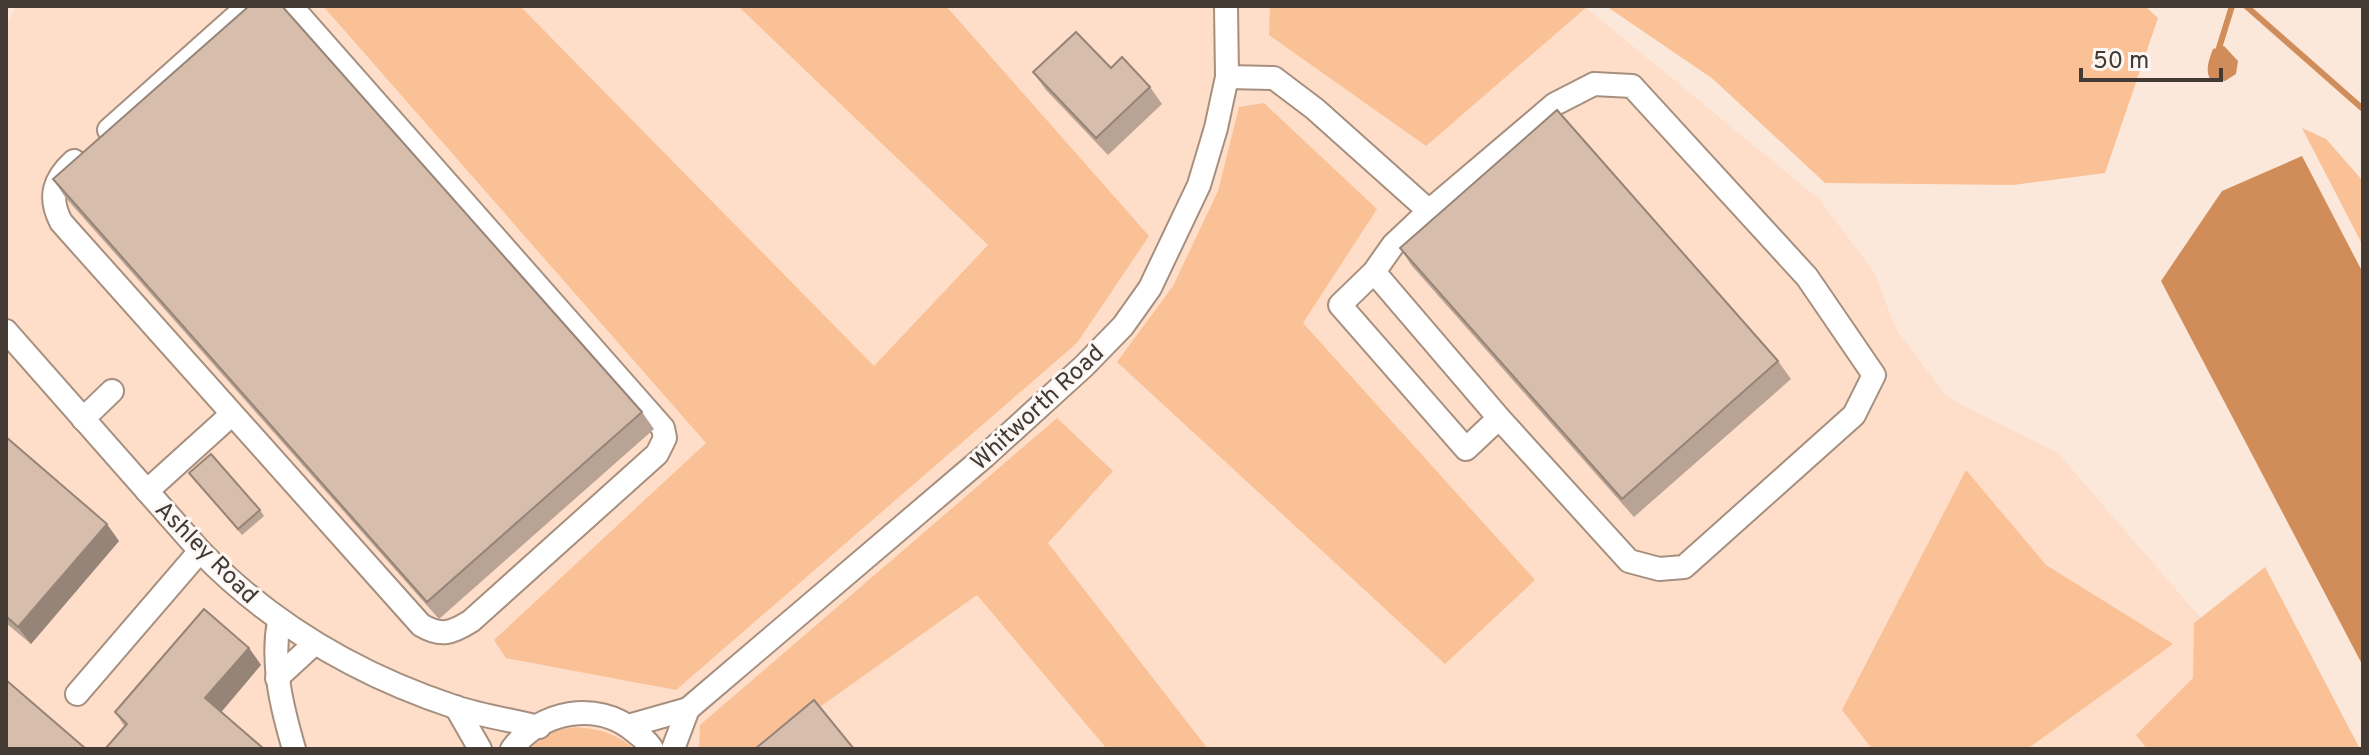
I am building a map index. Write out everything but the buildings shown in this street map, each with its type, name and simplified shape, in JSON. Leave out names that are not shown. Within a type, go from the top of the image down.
[{"type":"street","points":[[248,6],[63,171],[56,183],[54,205],[61,222],[413,617],[441,634],[454,631],[471,621],[657,454],[665,438],[663,428],[291,6]]},
{"type":"street","name":"Whitworth Road","points":[[628,726],[688,709],[985,456],[1123,326],[1150,288],[1199,185],[1227,77],[1226,6]]},
{"type":"street","points":[[1227,77],[1274,78],[1315,109],[1429,211]]},
{"type":"street","points":[[1374,272],[1499,418],[1629,561],[1659,569],[1684,567],[1854,415],[1874,375],[1807,277],[1632,86],[1594,84],[1555,104],[1429,211],[1393,245],[1374,272],[1340,305],[1466,449],[1499,418]]},
{"type":"street","name":"Ashley Road","points":[[6,331],[200,551],[229,581],[279,621],[361,670],[456,707],[539,727]]},
{"type":"street","points":[[83,419],[112,391]]},
{"type":"street","points":[[147,491],[231,415]]},
{"type":"street","points":[[77,694],[200,551]]},
{"type":"street","points":[[279,621],[277,678],[294,749]]},
{"type":"street","points":[[277,678],[314,644]]},
{"type":"street","points":[[456,707],[480,749]]},
{"type":"street","name":"Whitworth Road","points":[[673,749],[688,709]]},
{"type":"street","points":[[512,749],[519,739],[551,720],[573,712],[600,714],[628,726],[652,749]]},
{"type":"shaded area","points":[[17,6],[1584,6],[1819,199],[1874,272],[1896,329],[1947,397],[2058,453],[2211,630],[2270,749],[6,749],[6,23]]},
{"type":"shaded area","points":[[323,6],[520,6],[874,366],[988,245],[738,6],[946,6],[1149,236],[1077,343],[676,690],[506,658],[494,640],[706,443]]},
{"type":"shaded area","points":[[1270,6],[1588,6],[1426,146],[1269,35]]},
{"type":"shaded area","points":[[1606,6],[2145,6],[2158,18],[2105,173],[2013,185],[1825,183],[1713,79]]},
{"type":"shaded area","points":[[2224,46],[2238,61],[2236,74],[2225,81],[2210,79],[2208,68],[2213,49]]},
{"type":"shaded area","points":[[1264,103],[1377,209],[1303,323],[1535,580],[1445,664],[1117,362],[1173,286],[1218,191],[1239,107]]},
{"type":"shaded area","points":[[2302,128],[2326,139],[2363,181],[2363,246]]},
{"type":"shaded area","points":[[2302,156],[2363,273],[2363,666],[2161,281],[2222,191]]},
{"type":"shaded area","points":[[1057,418],[1113,471],[1048,543],[1208,749],[1107,749],[977,595],[761,749],[699,749],[700,725]]},
{"type":"shaded area","points":[[1966,470],[2046,565],[2173,644],[2027,749],[1872,749],[1842,710]]},
{"type":"shaded area","points":[[2265,567],[2360,749],[2147,749],[2136,735],[2193,678],[2194,623]]},
{"type":"shaded area","points":[[575,727],[607,733],[634,749],[527,749],[553,731]]},
{"type":"waterway","points":[[2219,48],[2232,6]]},
{"type":"waterway","points":[[2246,6],[2363,109]]}]
